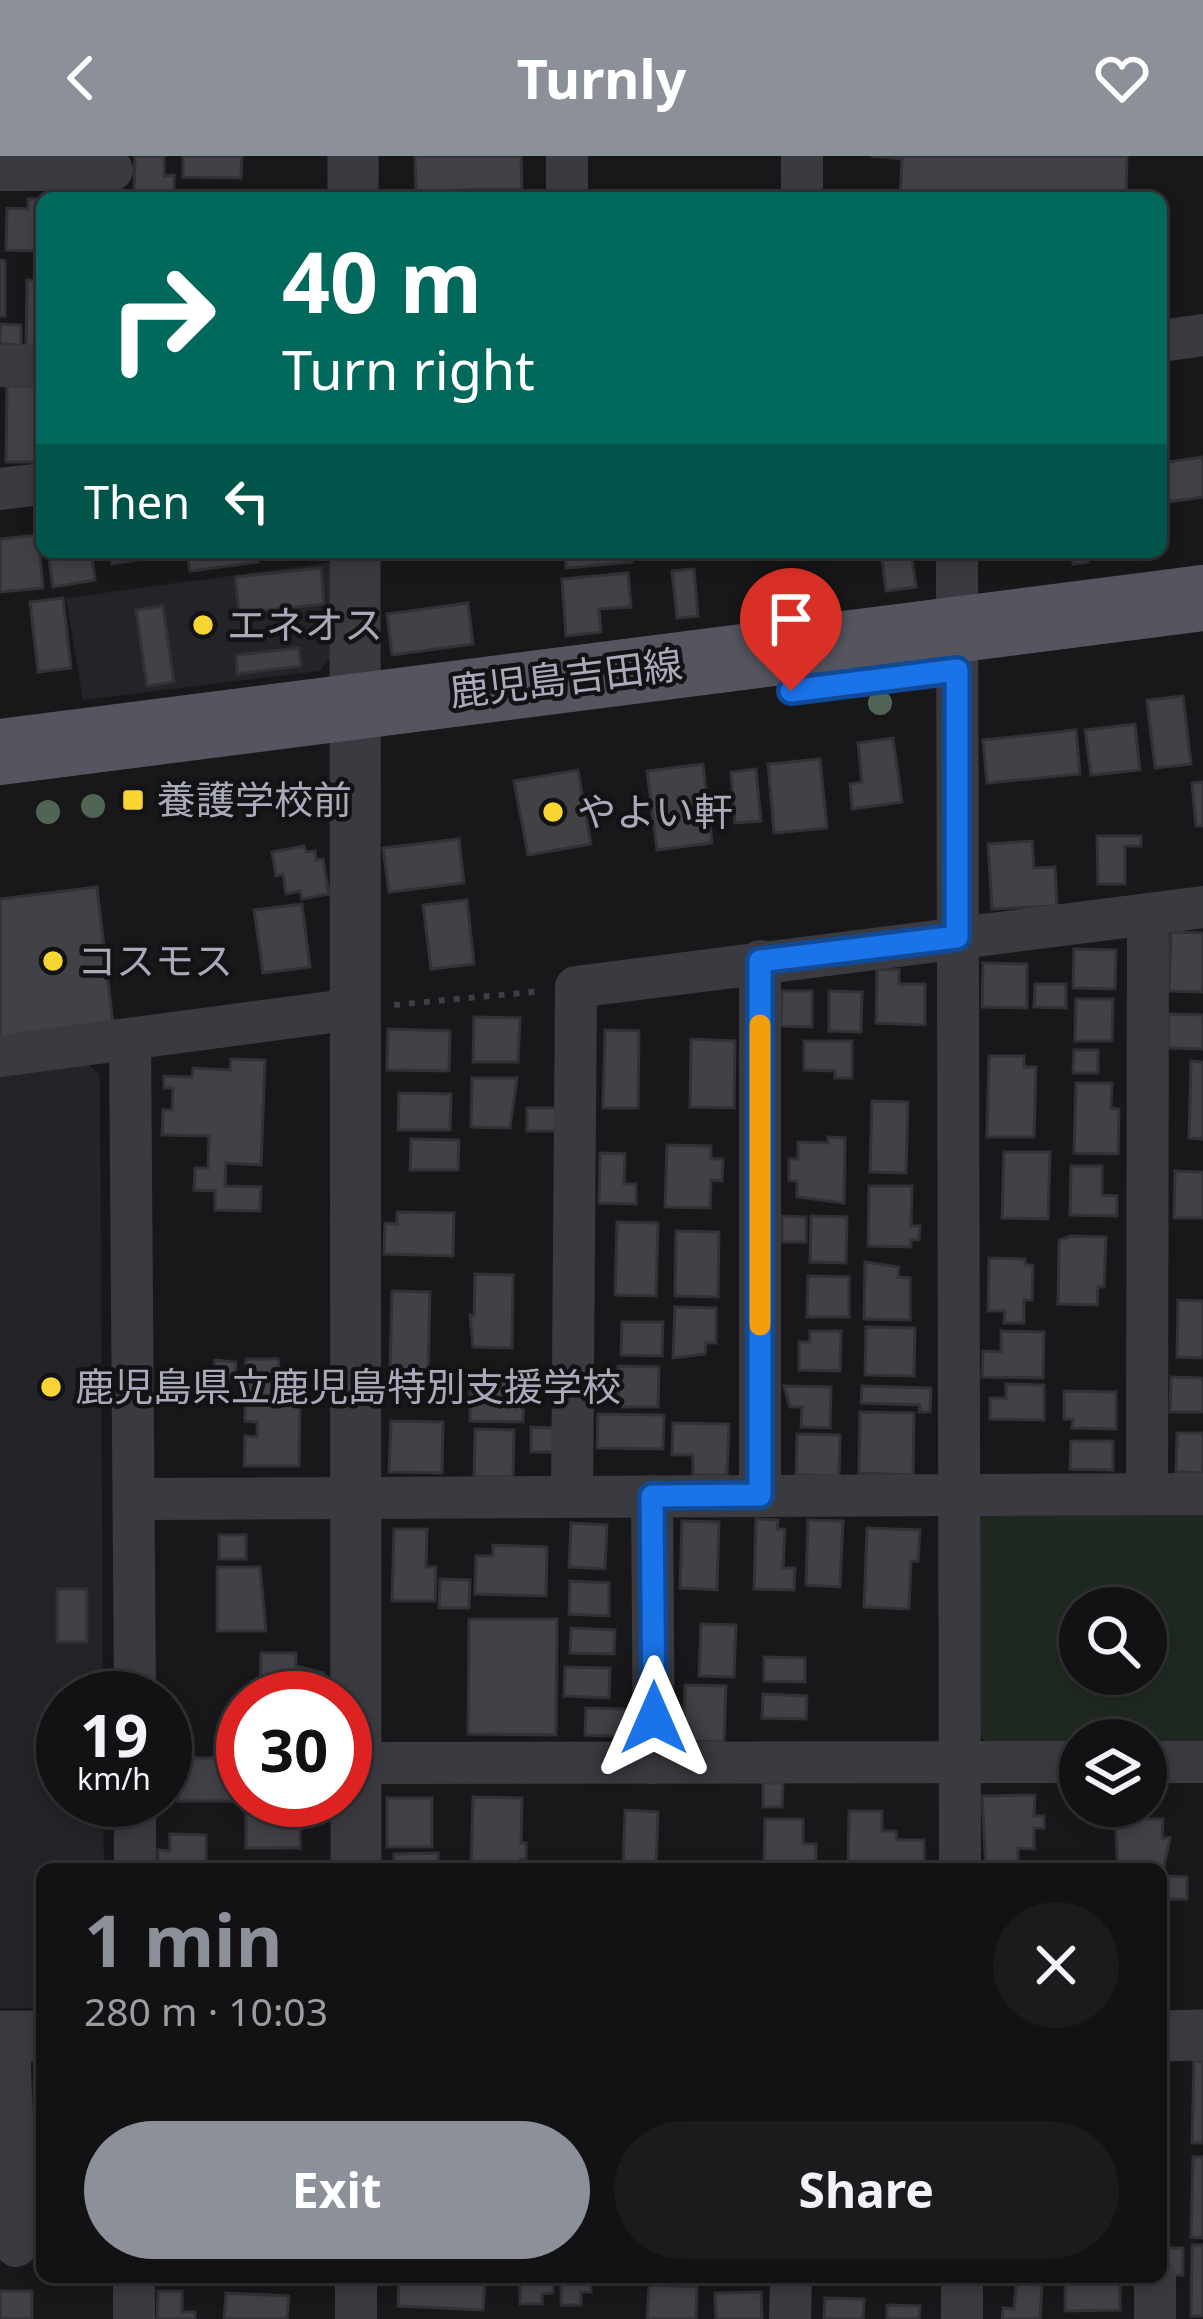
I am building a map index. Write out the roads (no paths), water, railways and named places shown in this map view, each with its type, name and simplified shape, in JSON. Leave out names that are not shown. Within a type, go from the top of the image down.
[{"type":"main road","name":"鹿児島吉田線","points":[[0,752],[356,724],[957,651],[1203,598]]},
{"type":"main road","name":"鹿児島吉田線","points":[[957,651],[1203,644]]},
{"type":"main road","name":"鹿児島吉田線","points":[[0,791],[356,724]]},
{"type":"street","points":[[353,156],[353,192]]},
{"type":"street","points":[[567,156],[567,192]]},
{"type":"street","points":[[802,156],[802,192]]},
{"type":"street","points":[[0,170],[112,175]]},
{"type":"street","points":[[1167,340],[1203,335]]},
{"type":"street","points":[[0,365],[36,365]]},
{"type":"street","points":[[0,489],[36,485]]},
{"type":"street","points":[[355,558],[356,1671]]},
{"type":"street","points":[[957,558],[960,1863]]},
{"type":"street","points":[[572,1496],[576,987],[1203,907]]},
{"type":"street","points":[[1147,1494],[1148,914]]},
{"type":"street","points":[[760,961],[760,1495]]},
{"type":"street","points":[[0,1056],[354,1009]]},
{"type":"street","points":[[130,1040],[135,1671]]},
{"type":"street","points":[[134,1498],[1203,1494]]},
{"type":"street","points":[[652,1496],[654,1763]]},
{"type":"street","points":[[372,1763],[1059,1762]]},
{"type":"street","points":[[1167,1762],[1203,1762]]},
{"type":"street","points":[[135,1827],[135,1863]]},
{"type":"street","points":[[356,1827],[356,1863]]},
{"type":"street","points":[[1167,2036],[1203,2035]]},
{"type":"street","points":[[17,2036],[19,2246]]},
{"type":"street","points":[[134,2283],[134,2319]]},
{"type":"street","points":[[356,2283],[356,2319]]},
{"type":"street","points":[[790,2283],[790,2319]]},
{"type":"street","points":[[962,2283],[962,2319]]},
{"type":"street","points":[[1154,2283],[1154,2319]]},
{"type":"place","name":"エネオス","points":[[203,625]]},
{"type":"place","name":"養護学校前","points":[[133,800]]},
{"type":"place","name":"やよい軒","points":[[553,812]]},
{"type":"place","name":"コスモス","points":[[53,961]]},
{"type":"place","name":"鹿児島県立鹿児島特別支援学校","points":[[51,1387]]}]
